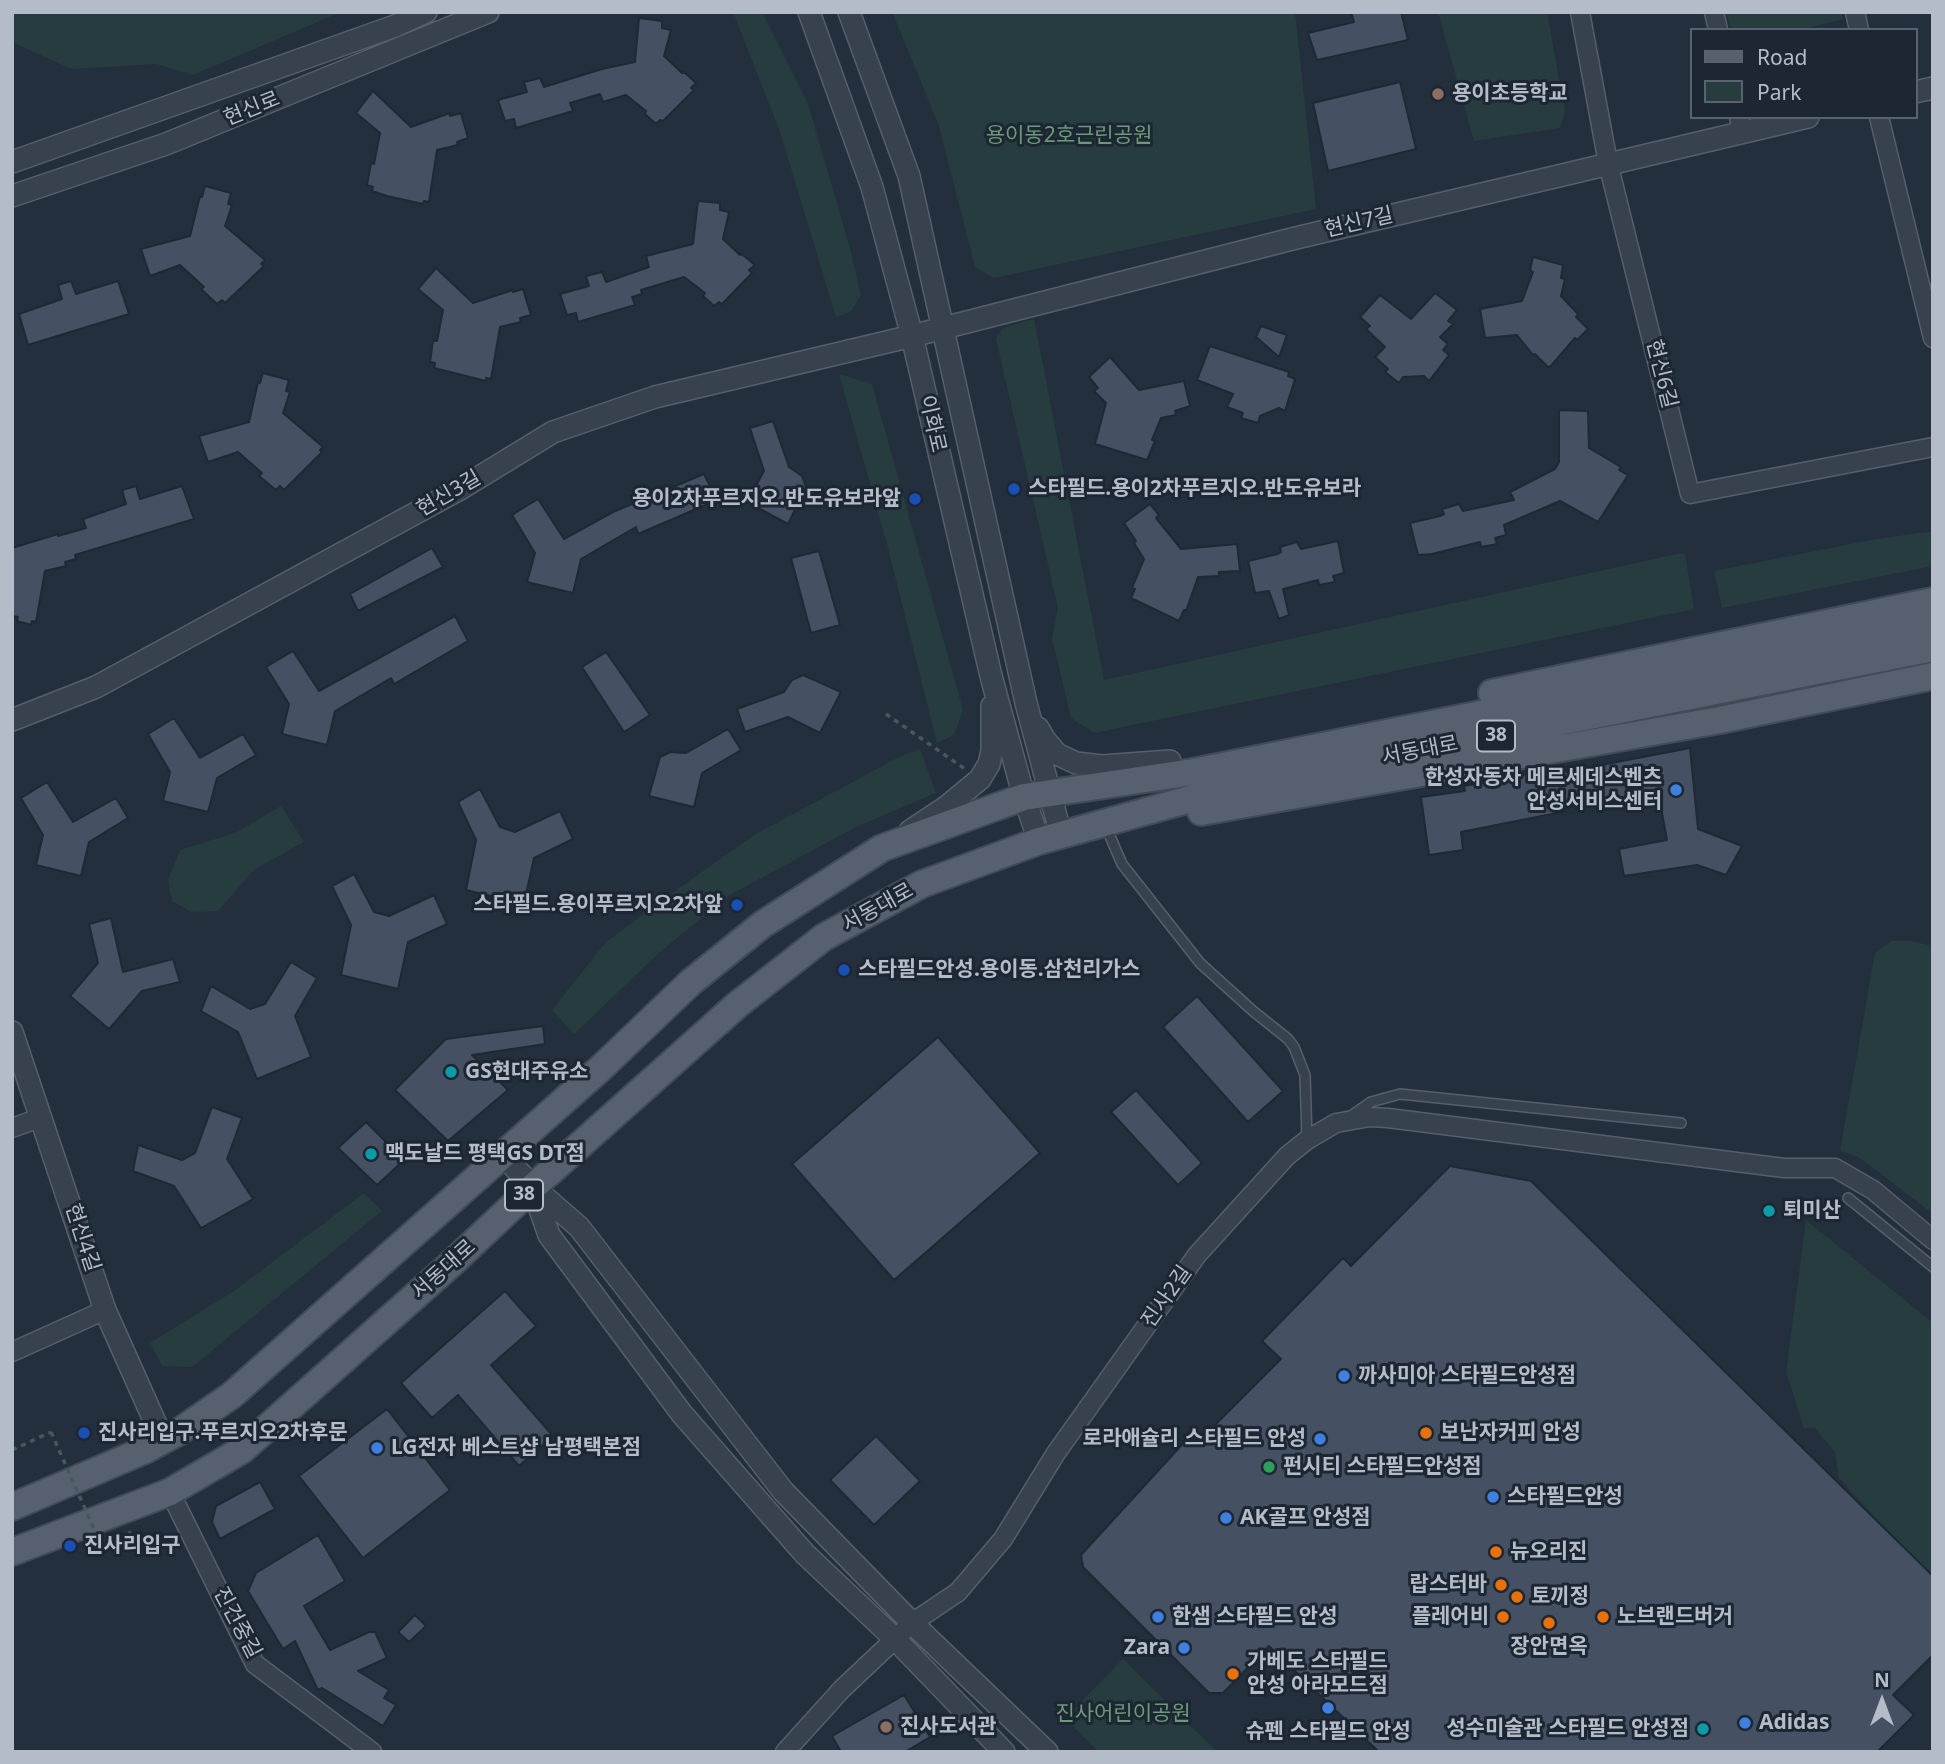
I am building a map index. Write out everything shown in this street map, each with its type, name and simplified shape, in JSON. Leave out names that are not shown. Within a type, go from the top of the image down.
[{"type":"main road","points":[[1046,793],[1170,761],[1933,601]]},
{"type":"main road","name":"서동대로","points":[[12,1507],[180,1432],[232,1395],[602,1067],[691,982],[763,924],[882,848],[1046,793],[1193,772],[1933,626]]},
{"type":"main road","name":"서동대로","points":[[12,1552],[170,1492],[242,1450],[737,1005],[824,937],[922,884],[1050,838],[1241,785],[1933,648]]},
{"type":"main road","points":[[1050,838],[1720,720],[1933,676]]},
{"type":"street","name":"현신로","points":[[12,162],[394,26],[426,12]]},
{"type":"street","name":"현신로","points":[[12,196],[166,144],[488,12]]},
{"type":"street","name":"이화로","points":[[809,12],[872,187],[912,336],[991,676],[1046,793]]},
{"type":"street","points":[[849,12],[908,176],[1046,793],[1050,838]]},
{"type":"street","name":"현신6길","points":[[1580,12],[1608,163],[1690,494],[1933,447]]},
{"type":"street","name":"현신7길","points":[[912,336],[1296,238],[1608,163],[1741,125],[1791,119]]},
{"type":"street","points":[[1879,119],[1933,338]]},
{"type":"street","name":"현신3길","points":[[12,720],[96,687],[460,489],[553,432],[655,397],[912,336]]},
{"type":"street","points":[[882,848],[946,807],[980,779],[989,764],[992,751],[991,676]]},
{"type":"street","points":[[1026,703],[1045,740],[1057,754],[1076,763],[1102,766],[1170,761]]},
{"type":"street","name":"현신4길","points":[[12,1032],[105,1310],[163,1440]]},
{"type":"street","points":[[12,1128],[42,1117]]},
{"type":"street","points":[[1344,1121],[1370,1117],[1408,1119],[1784,1168],[1835,1168],[1873,1190],[1933,1240]]},
{"type":"street","name":"진사2길","points":[[785,1752],[842,1689],[912,1623],[958,1592],[1003,1539],[1056,1452],[1197,1255],[1287,1156],[1307,1140],[1344,1121]]},
{"type":"street","points":[[503,1155],[533,1187],[579,1227],[783,1492],[912,1623],[1047,1752]]},
{"type":"street","points":[[533,1187],[548,1235],[682,1414],[805,1555],[895,1639],[1003,1752]]},
{"type":"street","points":[[12,1352],[105,1310]]},
{"type":"street","name":"진건중길","points":[[170,1492],[255,1664],[372,1752]]},
{"type":"lane","points":[[1105,827],[1122,864],[1200,963],[1252,1011],[1288,1039],[1294,1048],[1305,1075],[1307,1140]]},
{"type":"lane","points":[[1344,1121],[1371,1102],[1399,1094],[1681,1122]]},
{"type":"lane","points":[[1848,1198],[1933,1267]]},
{"type":"path","points":[[886,714],[980,779]]},
{"type":"path","points":[[12,1450],[51,1432],[102,1547]]},
{"type":"green space","points":[[12,12],[341,12],[193,75],[156,64],[71,69],[12,42]]},
{"type":"green space","points":[[733,12],[762,12],[808,104],[861,295],[851,311],[836,317],[780,132]]},
{"type":"green space","name":"용이동2호근린공원","points":[[892,12],[1295,12],[1316,209],[994,278],[975,267],[939,126]]},
{"type":"green space","points":[[1438,12],[1547,12],[1565,112],[1560,128],[1474,141]]},
{"type":"green space","points":[[1726,12],[1841,12],[1843,19],[1808,28],[1731,28]]},
{"type":"green space","points":[[1034,319],[1104,680],[1677,554],[1685,554],[1694,609],[1094,733],[1071,718],[1052,638],[1058,608],[996,339],[1003,328]]},
{"type":"green space","points":[[839,374],[872,384],[963,710],[954,735],[937,743],[887,544]]},
{"type":"green space","points":[[1933,531],[1933,566],[1722,608],[1714,571],[1871,540]]},
{"type":"green space","points":[[920,749],[936,793],[856,827],[728,896],[659,953],[574,1034],[552,1010],[606,942],[682,886],[754,835],[901,756]]},
{"type":"green space","points":[[281,806],[304,842],[255,869],[218,911],[191,912],[172,901],[168,880],[180,850],[235,833]]},
{"type":"green space","points":[[1891,941],[1910,941],[1933,946],[1933,1214],[1858,1157],[1840,1151],[1875,953]]},
{"type":"green space","points":[[364,1193],[382,1211],[192,1367],[162,1366],[150,1343],[234,1291]]},
{"type":"green space","points":[[1806,1220],[1933,1323],[1933,1581],[1839,1478],[1835,1452],[1815,1428],[1804,1428],[1786,1372]]},
{"type":"green space","name":"진사어린이공원","points":[[1123,1659],[1217,1752],[1099,1752],[1065,1718]]},
{"type":"building","points":[[1351,12],[1401,12],[1408,40],[1317,60],[1308,33],[1354,22]]},
{"type":"building","points":[[639,18],[662,21],[662,28],[671,30],[664,56],[696,83],[691,88],[694,90],[663,121],[660,120],[656,124],[645,114],[646,111],[626,95],[603,102],[600,94],[570,103],[573,111],[516,128],[514,119],[505,121],[498,100],[527,92],[524,82],[540,78],[544,87],[635,62]]},
{"type":"building","points":[[1400,82],[1416,149],[1328,171],[1313,103]]},
{"type":"building","points":[[373,91],[411,127],[450,113],[450,116],[461,113],[468,138],[457,142],[458,145],[437,150],[429,202],[424,201],[423,204],[387,196],[372,191],[373,187],[367,185],[380,133],[356,113]]},
{"type":"building","points":[[205,186],[231,193],[228,204],[232,205],[225,226],[265,260],[261,264],[264,266],[225,303],[222,300],[217,304],[201,289],[204,287],[180,265],[150,276],[141,249],[190,236]]},
{"type":"building","points":[[698,201],[720,203],[720,210],[729,212],[723,239],[755,265],[749,270],[752,273],[722,304],[719,302],[714,306],[703,296],[705,293],[684,277],[641,290],[642,294],[632,297],[635,305],[578,322],[576,313],[567,315],[560,294],[589,286],[586,276],[602,272],[606,282],[649,267],[646,256],[693,244]]},
{"type":"building","points":[[1533,257],[1563,265],[1561,278],[1565,279],[1561,296],[1588,329],[1577,340],[1575,338],[1549,368],[1533,355],[1517,335],[1485,338],[1480,309],[1522,301],[1533,272],[1530,270]]},
{"type":"building","points":[[436,268],[473,303],[523,289],[531,315],[520,318],[521,322],[500,327],[491,379],[486,378],[486,381],[434,368],[435,363],[430,362],[433,340],[437,341],[443,310],[418,289]]},
{"type":"building","points":[[71,281],[76,294],[118,281],[129,314],[28,345],[19,314],[62,299],[58,285]]},
{"type":"building","points":[[1435,293],[1457,310],[1448,321],[1453,324],[1440,337],[1448,344],[1443,350],[1449,355],[1429,381],[1424,376],[1403,377],[1399,383],[1385,372],[1388,369],[1375,357],[1385,347],[1366,329],[1370,326],[1360,317],[1380,295],[1411,319]]},
{"type":"building","points":[[1261,326],[1287,335],[1279,357],[1256,337]]},
{"type":"building","points":[[1210,346],[1289,372],[1288,376],[1295,379],[1285,411],[1279,408],[1260,416],[1258,423],[1241,418],[1243,413],[1227,407],[1233,394],[1197,380]]},
{"type":"building","points":[[1110,357],[1139,390],[1184,381],[1190,406],[1175,411],[1176,415],[1161,418],[1147,460],[1095,444],[1106,403],[1094,391],[1098,388],[1089,377]]},
{"type":"building","points":[[263,373],[289,380],[286,391],[290,392],[283,413],[323,447],[320,450],[322,452],[284,490],[280,486],[276,490],[259,476],[262,473],[238,452],[208,462],[199,436],[249,422],[258,382],[260,383]]},
{"type":"building","points":[[1559,410],[1588,411],[1589,448],[1621,467],[1619,470],[1628,475],[1598,522],[1560,501],[1504,525],[1506,535],[1495,538],[1497,544],[1481,547],[1480,542],[1418,555],[1410,523],[1440,516],[1444,514],[1442,509],[1459,504],[1463,511],[1514,500],[1510,492],[1555,469],[1559,462]]},
{"type":"building","points":[[773,421],[789,467],[802,476],[806,487],[788,524],[747,502],[764,471],[750,428]]},
{"type":"building","points":[[704,474],[717,500],[638,534],[636,527],[581,559],[573,593],[527,582],[535,553],[512,515],[538,499],[564,539],[613,512]]},
{"type":"building","points":[[136,486],[140,499],[182,486],[194,519],[75,555],[76,559],[65,562],[66,566],[45,571],[36,622],[32,621],[31,625],[17,621],[18,617],[12,616],[12,548],[86,528],[83,519],[126,504],[122,490]]},
{"type":"building","points":[[1150,504],[1159,515],[1156,518],[1181,549],[1237,544],[1240,571],[1198,577],[1186,611],[1184,610],[1179,621],[1131,598],[1135,589],[1132,588],[1144,559],[1124,523]]},
{"type":"building","points":[[1338,541],[1344,573],[1333,576],[1335,582],[1319,585],[1318,580],[1283,589],[1289,615],[1279,619],[1269,591],[1255,593],[1248,561],[1278,554],[1281,552],[1280,547],[1297,542],[1301,549]]},
{"type":"building","points":[[432,548],[443,567],[358,611],[350,594]]},
{"type":"building","points":[[819,551],[840,625],[811,633],[791,558]]},
{"type":"building","points":[[455,616],[468,641],[394,684],[391,678],[335,711],[327,745],[282,734],[289,704],[266,667],[293,651],[319,691]]},
{"type":"building","points":[[606,652],[650,715],[624,732],[582,667]]},
{"type":"building","points":[[803,675],[841,692],[820,733],[788,717],[745,732],[737,709],[784,692],[792,680]]},
{"type":"building","points":[[174,718],[200,758],[243,734],[256,755],[217,778],[208,812],[163,801],[170,772],[148,734]]},
{"type":"building","points":[[728,729],[741,750],[702,773],[694,807],[649,796],[660,757],[670,752],[686,753]]},
{"type":"building","points":[[1690,748],[1698,829],[1742,846],[1726,875],[1697,865],[1624,876],[1619,849],[1667,840],[1658,791],[1561,808],[1562,812],[1461,832],[1463,850],[1429,855],[1421,797],[1465,791],[1464,786],[1553,769],[1554,774]]},
{"type":"building","points":[[47,782],[73,822],[116,798],[128,818],[89,842],[81,876],[36,865],[43,835],[21,798]]},
{"type":"building","points":[[480,789],[500,827],[515,832],[560,811],[573,839],[534,858],[524,904],[466,890],[476,840],[458,802]]},
{"type":"building","points":[[354,874],[374,912],[389,916],[434,895],[447,924],[408,942],[398,989],[341,975],[351,925],[332,886]]},
{"type":"building","points":[[111,918],[123,972],[173,959],[180,982],[142,991],[109,1029],[70,996],[98,963],[89,924]]},
{"type":"building","points":[[291,962],[317,978],[295,1016],[311,1057],[257,1079],[238,1032],[201,1011],[211,986],[250,1009],[265,1004]]},
{"type":"building","points":[[1197,996],[1283,1091],[1248,1122],[1163,1027]]},
{"type":"building","name":"GS현대주유소","points":[[543,1026],[545,1044],[472,1055],[508,1090],[448,1141],[395,1090],[446,1039]]},
{"type":"building","points":[[938,1037],[1040,1153],[894,1280],[792,1164]]},
{"type":"building","points":[[1136,1090],[1202,1163],[1178,1185],[1111,1112]]},
{"type":"building","points":[[212,1107],[242,1118],[227,1159],[253,1199],[201,1228],[174,1186],[133,1171],[138,1145],[182,1160],[195,1153]]},
{"type":"building","name":"맥도날드 평택GS DT점","points":[[366,1122],[404,1160],[377,1185],[338,1148]]},
{"type":"building","name":"스타필드안성","points":[[1450,1166],[1531,1181],[1933,1576],[1933,1655],[1893,1695],[1914,1715],[1877,1752],[1379,1752],[1269,1646],[1223,1693],[1209,1693],[1083,1567],[1081,1555],[1188,1438],[1204,1436],[1281,1359],[1262,1341],[1343,1258],[1351,1266]]},
{"type":"building","points":[[505,1291],[536,1326],[491,1365],[553,1436],[519,1466],[458,1395],[432,1418],[401,1383]]},
{"type":"building","name":"LG전자 베스트샵 남평택본점","points":[[387,1409],[450,1490],[363,1558],[299,1476]]},
{"type":"building","points":[[876,1436],[920,1481],[874,1525],[830,1480]]},
{"type":"building","points":[[260,1482],[275,1509],[220,1539],[212,1522],[216,1506]]},
{"type":"building","points":[[318,1535],[345,1581],[304,1606],[330,1650],[369,1632],[375,1632],[387,1658],[358,1671],[389,1690],[384,1698],[396,1705],[383,1726],[322,1688],[318,1690],[295,1641],[283,1649],[248,1591],[256,1573]]},
{"type":"building","points":[[415,1615],[426,1626],[409,1642],[398,1632]]},
{"type":"building","name":"진사도서관","points":[[904,1695],[930,1737],[905,1752],[841,1752],[832,1736]]},
{"type":"place","name":"용이초등학교","points":[[1438,94]]},
{"type":"place","name":"스타필드.용이2차푸르지오.반도유보라","points":[[1014,489]]},
{"type":"place","name":"용이2차푸르지오.반도유보라앞","points":[[915,499]]},
{"type":"place","name":"한성자동차 메르세데스벤츠 안성서비스센터","points":[[1676,790]]},
{"type":"place","name":"스타필드.용이푸르지오2차앞","points":[[737,905]]},
{"type":"place","name":"스타필드안성.용이동.삼천리가스","points":[[844,970]]},
{"type":"place","name":"GS현대주유소","points":[[451,1072]]},
{"type":"place","name":"맥도날드 평택GS DT점","points":[[371,1154]]},
{"type":"place","name":"퇴미산","points":[[1769,1211]]},
{"type":"place","name":"까사미아 스타필드안성점","points":[[1344,1376]]},
{"type":"place","name":"진사리입구.푸르지오2차후문","points":[[84,1433]]},
{"type":"place","name":"보난자커피 안성","points":[[1426,1433]]},
{"type":"place","name":"로라애슐리 스타필드 안성","points":[[1320,1439]]},
{"type":"place","name":"LG전자 베스트샵 남평택본점","points":[[377,1448]]},
{"type":"place","name":"펀시티 스타필드안성점","points":[[1269,1467]]},
{"type":"place","name":"스타필드안성","points":[[1493,1497]]},
{"type":"place","name":"AK골프 안성점","points":[[1226,1518]]},
{"type":"place","name":"진사리입구","points":[[70,1546]]},
{"type":"place","name":"뉴오리진","points":[[1496,1552]]},
{"type":"place","name":"랍스터바","points":[[1501,1585]]},
{"type":"place","name":"토끼정","points":[[1517,1597]]},
{"type":"place","name":"한샘 스타필드 안성","points":[[1158,1617]]},
{"type":"place","name":"플레어비","points":[[1503,1617]]},
{"type":"place","name":"노브랜드버거","points":[[1603,1617]]},
{"type":"place","name":"장안면옥","points":[[1549,1623]]},
{"type":"place","name":"Zara","points":[[1184,1648]]},
{"type":"place","name":"가베도 스타필드 안성 아라모드점","points":[[1233,1674]]},
{"type":"place","name":"슈펜 스타필드 안성","points":[[1328,1708]]},
{"type":"place","name":"Adidas","points":[[1745,1723]]},
{"type":"place","name":"진사도서관","points":[[886,1727]]},
{"type":"place","name":"성수미술관 스타필드 안성점","points":[[1703,1729]]}]
